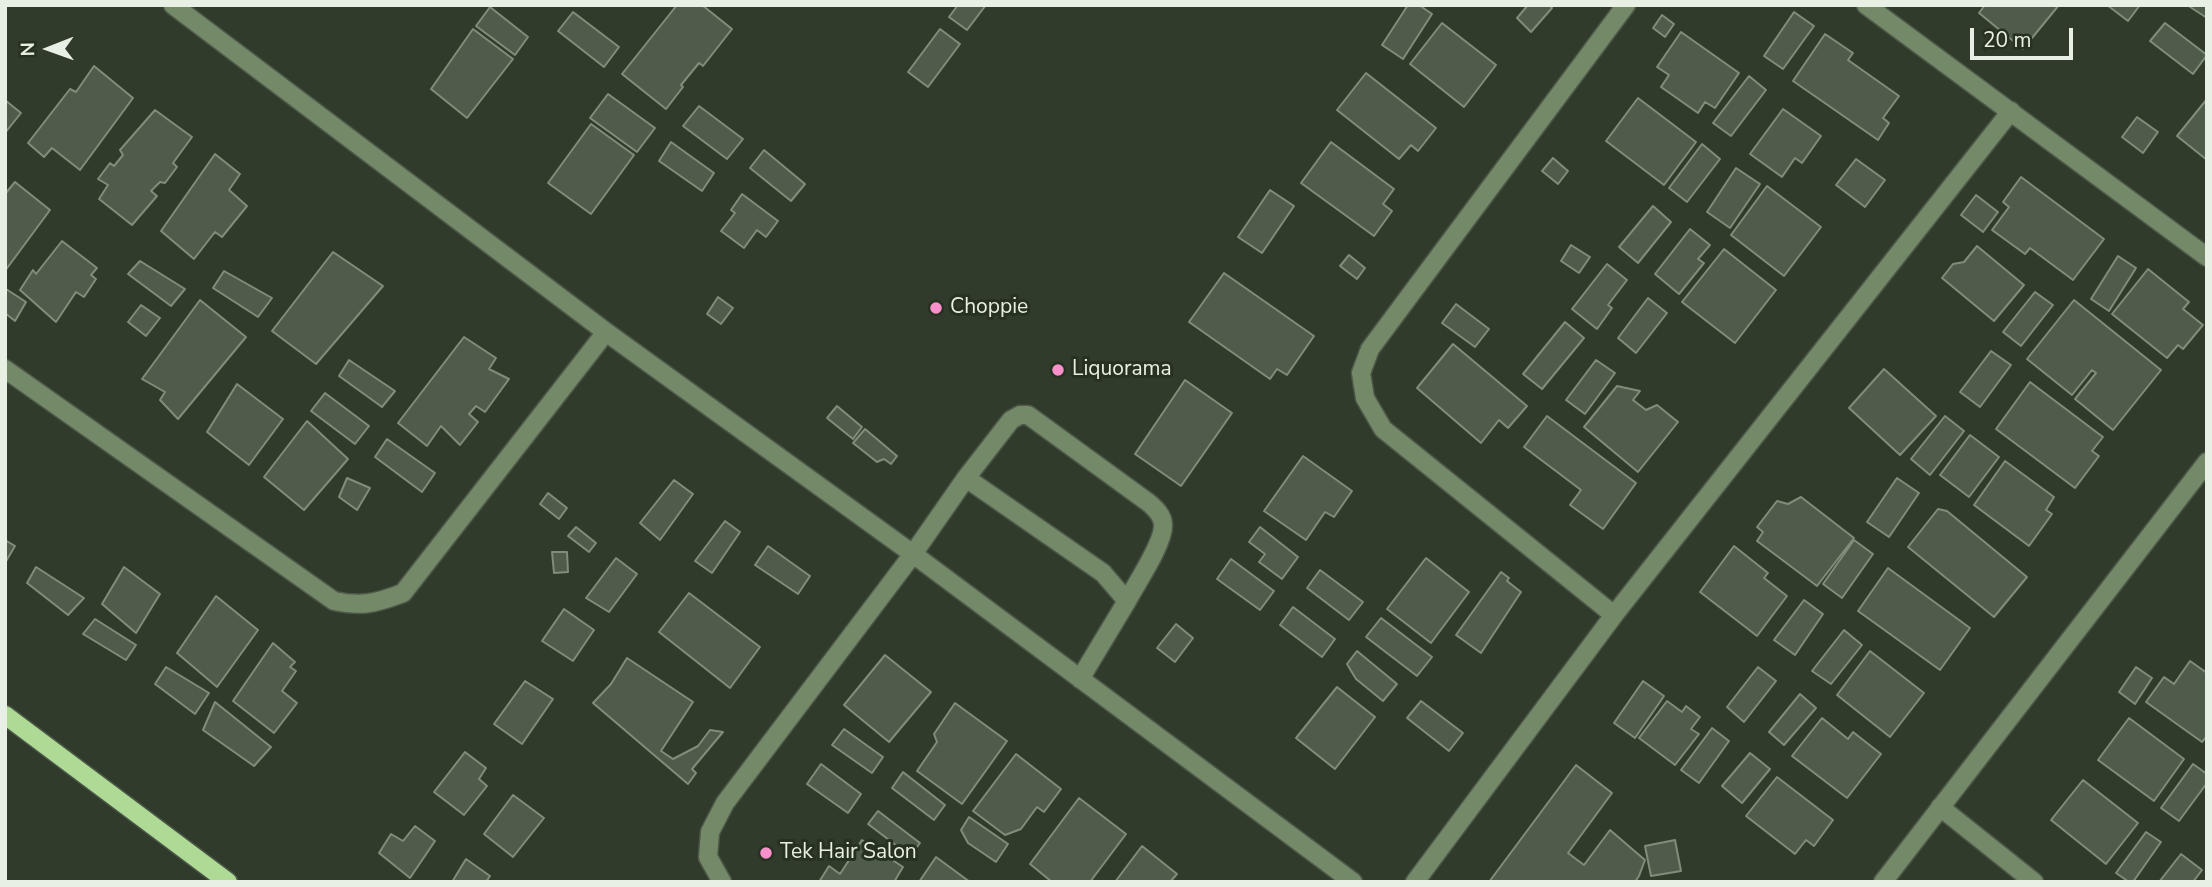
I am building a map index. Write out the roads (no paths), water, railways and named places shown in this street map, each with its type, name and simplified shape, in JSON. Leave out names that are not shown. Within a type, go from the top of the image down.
[{"type":"main road","points":[[5,715],[228,882]]},
{"type":"street","points":[[173,5],[606,332],[913,554],[1353,882]]},
{"type":"street","points":[[1614,615],[1383,429],[1365,398],[1361,373],[1370,349],[1626,5]]},
{"type":"street","points":[[1866,5],[2207,257]]},
{"type":"street","points":[[1415,882],[1614,615],[2011,111]]},
{"type":"street","points":[[5,369],[334,601],[355,606],[380,602],[403,593],[606,332]]},
{"type":"street","points":[[722,882],[708,857],[710,832],[726,803],[913,554],[966,478],[1012,419],[1020,415],[1028,415],[1149,503],[1159,512],[1164,524],[1161,538],[1114,625],[1080,679]]},
{"type":"street","points":[[1883,882],[2207,462]]},
{"type":"street","points":[[966,478],[1103,573],[1127,601]]},
{"type":"street","points":[[1940,807],[2034,882]]},
{"type":"place","name":"Choppie","points":[[936,308]]},
{"type":"place","name":"Liquorama","points":[[1058,370]]},
{"type":"place","name":"Tek Hair Salon","points":[[766,853]]}]
